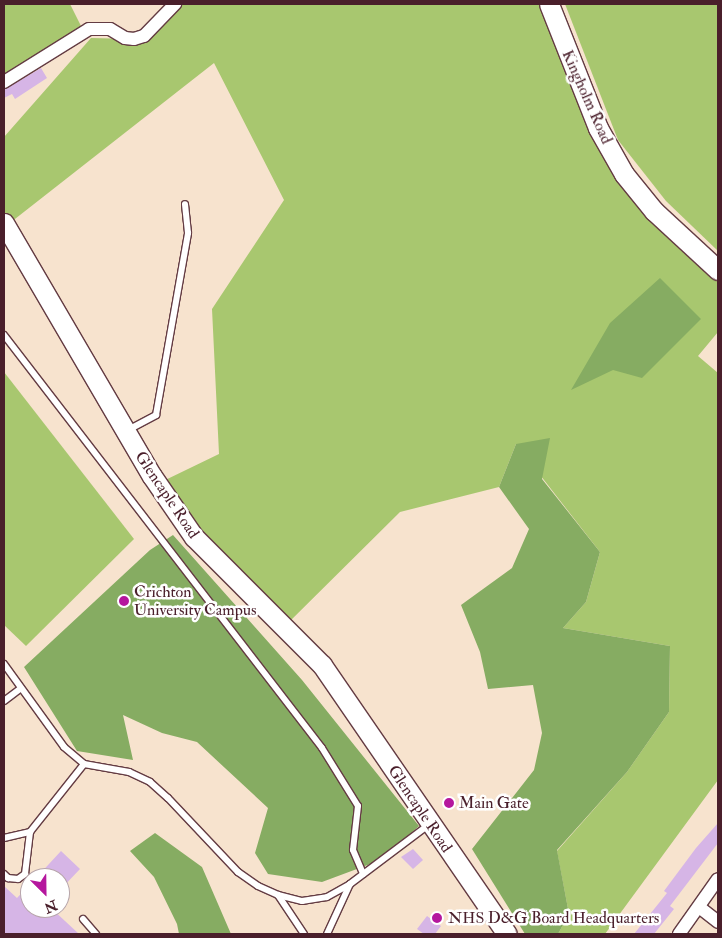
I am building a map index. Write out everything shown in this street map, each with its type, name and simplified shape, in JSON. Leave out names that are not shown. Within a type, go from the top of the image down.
[{"type":"main road","name":"Kingholm Road","points":[[550,4],[598,128],[624,174],[654,211],[718,270]]},
{"type":"main road","name":"Glencaple Road","points":[[4,223],[152,476],[194,537],[322,665],[506,934]]},
{"type":"street","points":[[4,82],[90,28],[110,30],[125,38],[134,39],[144,36],[175,4]]},
{"type":"street","points":[[679,934],[718,879]]},
{"type":"street","points":[[699,907],[718,922]]},
{"type":"lane","points":[[126,432],[156,415],[188,233],[185,204]]},
{"type":"lane","points":[[4,335],[322,748],[358,806],[353,850],[363,874]]},
{"type":"lane","points":[[4,664],[64,747],[84,764],[129,772],[150,782],[168,798],[238,872],[258,886],[278,895],[302,901],[327,897],[350,884],[430,824]]},
{"type":"lane","points":[[4,701],[21,688]]},
{"type":"lane","points":[[4,874],[8,878],[18,879],[25,874],[30,832],[84,764]]},
{"type":"lane","points":[[4,838],[30,832]]},
{"type":"lane","points":[[327,934],[350,884]]},
{"type":"lane","points":[[278,895],[304,934]]},
{"type":"lane","points":[[83,919],[96,934]]},
{"type":"green space","points":[[4,4],[70,4],[84,32],[4,79]]},
{"type":"green space","points":[[175,4],[549,4],[624,173],[718,274],[718,332],[698,356],[718,373],[718,780],[605,934],[558,934],[569,914],[557,851],[627,772],[669,712],[670,646],[563,628],[586,602],[600,552],[516,444],[499,487],[400,512],[284,627],[157,484],[219,454],[212,309],[284,200],[214,63],[6,226],[4,222],[4,137],[91,38],[134,39]]},
{"type":"green space","points":[[565,4],[718,4],[718,251],[666,201],[618,140]]},
{"type":"green space","points":[[660,278],[701,319],[642,378],[613,370],[571,390],[610,323]]},
{"type":"green space","points":[[4,372],[134,539],[26,646],[4,625]]},
{"type":"green space","points":[[550,438],[542,479],[600,552],[586,602],[563,628],[670,646],[669,712],[627,772],[557,850],[569,914],[558,934],[525,934],[472,849],[534,770],[542,733],[533,685],[488,689],[480,652],[461,605],[512,568],[529,529],[499,487],[516,444]]},
{"type":"green space","points":[[173,535],[302,680],[419,826],[381,860],[322,882],[268,874],[255,853],[268,808],[197,742],[162,733],[123,715],[133,760],[77,751],[24,667],[150,550]]},
{"type":"green space","points":[[155,833],[202,867],[231,934],[179,934],[177,924],[154,877],[130,851]]},
{"type":"building","points":[[41,68],[47,78],[15,99],[12,94],[4,98],[4,90]]},
{"type":"building","points":[[718,823],[718,843],[670,906],[674,909],[654,934],[634,934],[667,893],[664,891],[696,848]]},
{"type":"building","points":[[413,849],[423,860],[413,869],[401,857]]},
{"type":"building","points":[[61,851],[80,869],[70,880],[70,868],[45,868]]},
{"type":"building","points":[[4,886],[17,898],[20,895],[20,918],[62,918],[79,934],[4,934]]},
{"type":"building","points":[[427,916],[441,926],[435,934],[424,934],[417,929]]},
{"type":"place","name":"Crichton University Campus","points":[[124,601]]},
{"type":"place","name":"Main Gate","points":[[449,803]]},
{"type":"place","name":"NHS D&G Board Headquarters","points":[[437,918]]}]
